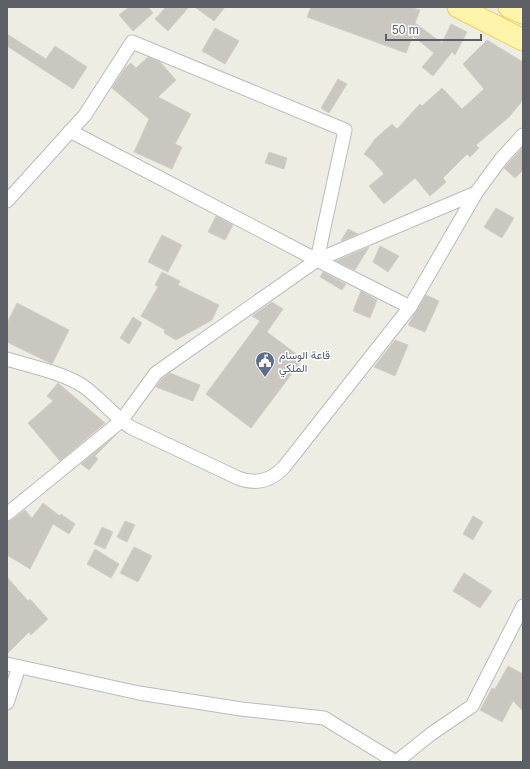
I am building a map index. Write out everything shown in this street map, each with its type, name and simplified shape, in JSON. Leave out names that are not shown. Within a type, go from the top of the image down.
[{"type":"main road","points":[[458,7],[523,40]]},
{"type":"main road","points":[[509,7],[523,14]]},
{"type":"street","points":[[7,201],[85,115],[132,42],[345,130],[317,260]]},
{"type":"street","points":[[70,132],[410,307]]},
{"type":"street","points":[[7,359],[63,376],[78,383],[91,392],[121,421],[139,432],[244,480],[257,482],[268,479],[284,467],[410,307],[476,193],[500,159],[523,135]]},
{"type":"street","points":[[7,514],[121,421],[156,373],[317,260],[476,193]]},
{"type":"street","points":[[7,703],[13,665],[139,693],[241,709],[324,718],[396,762],[431,734],[472,706],[523,606]]},
{"type":"building","points":[[129,7],[148,7],[153,13],[133,31],[119,15]]},
{"type":"building","points":[[166,7],[189,7],[168,31],[155,19]]},
{"type":"building","points":[[195,7],[225,7],[214,21]]},
{"type":"building","points":[[311,7],[410,7],[420,10],[415,23],[442,43],[451,24],[467,32],[455,55],[452,52],[433,76],[422,67],[434,53],[413,36],[406,53],[307,17]]},
{"type":"building","points":[[215,28],[239,41],[225,64],[202,51]]},
{"type":"building","points":[[7,34],[46,59],[55,46],[87,67],[73,89],[7,46]]},
{"type":"building","points":[[487,40],[523,62],[523,100],[509,117],[476,145],[479,148],[470,157],[467,154],[443,178],[446,182],[430,196],[415,178],[384,204],[369,186],[384,174],[372,160],[364,154],[375,139],[392,124],[397,129],[420,104],[422,106],[442,88],[462,109],[484,89],[463,64]]},
{"type":"building","points":[[148,57],[160,62],[176,80],[158,97],[191,114],[175,144],[182,147],[172,169],[134,152],[149,119],[112,88],[125,68],[131,63],[136,68]]},
{"type":"building","points":[[338,79],[347,84],[329,113],[321,108]]},
{"type":"building","points":[[523,147],[523,170],[515,178],[504,168]]},
{"type":"building","points":[[269,152],[287,158],[284,169],[265,163]]},
{"type":"building","points":[[496,208],[514,218],[502,238],[484,227]]},
{"type":"building","points":[[216,216],[233,225],[225,240],[208,232]]},
{"type":"building","points":[[348,229],[358,234],[341,241]]},
{"type":"building","points":[[162,235],[182,245],[168,272],[148,262]]},
{"type":"building","points":[[380,246],[399,256],[388,272],[373,262]]},
{"type":"building","points":[[369,247],[355,270],[336,261]]},
{"type":"building","points":[[162,272],[180,281],[178,285],[219,305],[212,320],[176,340],[164,333],[165,330],[141,316],[158,287],[155,285]]},
{"type":"building","points":[[323,272],[346,284],[342,290],[320,277]]},
{"type":"building","points":[[361,291],[377,300],[370,318],[353,311]]},
{"type":"building","points":[[426,295],[439,301],[425,332],[408,325]]},
{"type":"building","points":[[272,302],[283,309],[267,332],[303,359],[251,428],[206,394],[260,321],[252,316]]},
{"type":"building","points":[[17,303],[69,330],[52,364],[7,342],[7,323]]},
{"type":"building","points":[[133,317],[142,323],[129,344],[120,338]]},
{"type":"building","points":[[395,340],[408,345],[395,376],[374,367]]},
{"type":"building","points":[[170,373],[200,385],[193,401],[156,387],[162,379]]},
{"type":"building","points":[[58,383],[105,423],[60,461],[28,423],[53,401],[47,396]]},
{"type":"building","points":[[116,435],[95,456],[98,459],[89,470],[81,464]]},
{"type":"building","points":[[43,503],[60,516],[61,514],[75,524],[69,534],[53,524],[30,569],[7,555],[7,522],[25,510],[32,518]]},
{"type":"building","points":[[473,516],[483,522],[473,540],[463,534]]},
{"type":"building","points":[[125,521],[135,525],[127,542],[117,537]]},
{"type":"building","points":[[102,527],[113,532],[105,549],[94,544]]},
{"type":"building","points":[[134,547],[152,556],[138,582],[120,573]]},
{"type":"building","points":[[95,549],[119,564],[111,578],[87,564]]},
{"type":"building","points":[[464,573],[492,591],[480,608],[453,591]]},
{"type":"building","points":[[7,577],[28,601],[30,599],[48,619],[31,635],[29,632],[7,654]]},
{"type":"building","points":[[508,666],[523,674],[523,711],[513,701],[502,722],[480,710],[492,688],[495,689]]},
{"type":"place","name":"قاعة الوسام الملكي","points":[[265,378]]}]
